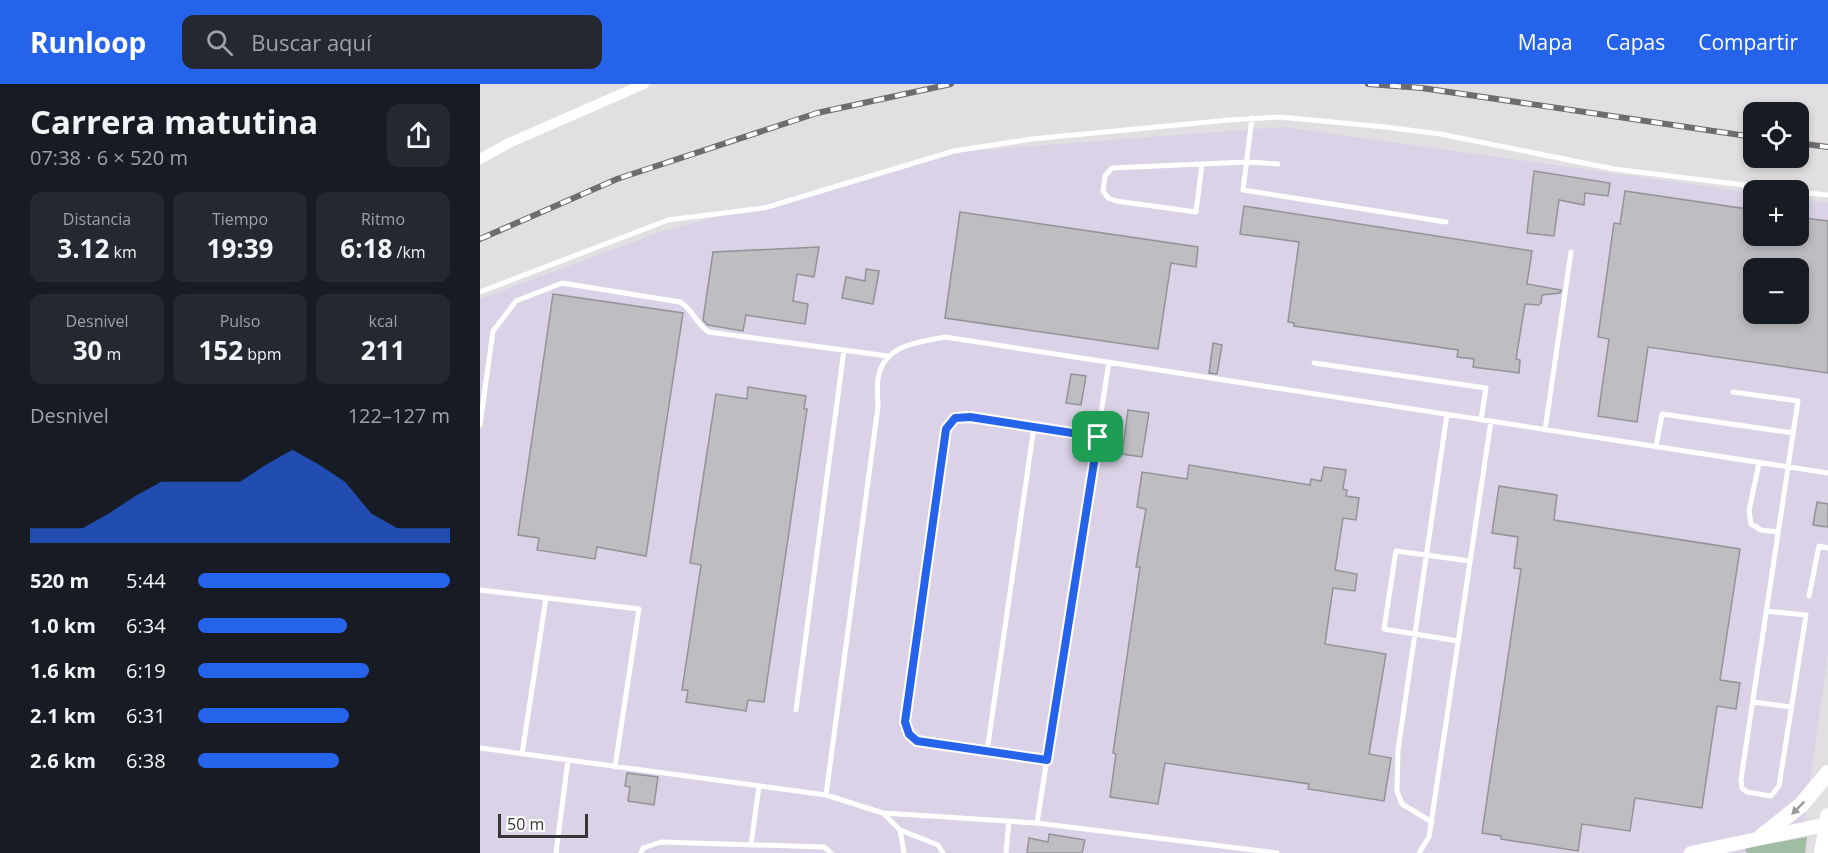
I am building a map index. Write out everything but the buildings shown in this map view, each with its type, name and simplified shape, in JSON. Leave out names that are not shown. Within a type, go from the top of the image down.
[{"type":"main road","points":[[1762,836],[1801,805],[1828,773]]},
{"type":"main road","points":[[1691,853],[1828,821],[1822,853]]},
{"type":"street","points":[[480,159],[509,143],[644,84]]},
{"type":"lane","points":[[480,292],[668,220],[764,208],[954,151],[1068,135],[1252,118],[1280,117],[1385,126],[1440,134],[1614,169],[1743,185]]},
{"type":"lane","points":[[1252,118],[1243,190],[1446,222]]},
{"type":"lane","points":[[1202,164],[1196,212],[1116,201],[1108,198],[1103,191],[1105,176],[1112,168],[1202,164],[1247,162],[1278,164]]},
{"type":"lane","points":[[1809,193],[1828,195]]},
{"type":"lane","points":[[1545,430],[1571,252]]},
{"type":"lane","points":[[480,425],[493,331],[516,301],[562,283],[680,302],[691,308],[700,327],[710,332],[888,356]]},
{"type":"lane","points":[[826,795],[878,407],[879,374],[888,356],[905,345],[945,337],[1828,473]]},
{"type":"lane","points":[[796,710],[844,350]]},
{"type":"lane","points":[[1037,824],[1109,362]]},
{"type":"lane","points":[[1314,363],[1486,388],[1481,420]]},
{"type":"lane","points":[[1733,392],[1798,401],[1766,611],[1742,788],[1747,792],[1770,795],[1779,786],[1806,615],[1766,611]]},
{"type":"lane","points":[[1432,822],[1402,804],[1397,790],[1398,750],[1447,414]]},
{"type":"lane","points":[[1656,447],[1662,414],[1793,433]]},
{"type":"lane","points":[[1047,760],[917,741],[909,734],[905,722],[946,429],[955,418],[970,417],[1098,437]]},
{"type":"lane","points":[[1419,853],[1429,837],[1432,822],[1491,421]]},
{"type":"lane","points":[[987,751],[1034,427]]},
{"type":"lane","points":[[1759,462],[1749,511],[1751,524],[1761,530],[1778,532]]},
{"type":"lane","points":[[1809,596],[1819,546],[1828,548]]},
{"type":"lane","points":[[1458,641],[1384,629],[1396,551],[1470,561]]},
{"type":"lane","points":[[480,590],[639,609],[615,767]]},
{"type":"lane","points":[[522,754],[546,598]]},
{"type":"lane","points":[[1753,702],[1791,707]]},
{"type":"lane","points":[[480,748],[826,795],[883,813],[1008,821],[1277,853]]},
{"type":"lane","points":[[556,853],[568,760]]},
{"type":"lane","points":[[751,845],[759,786]]},
{"type":"lane","points":[[883,813],[900,830],[938,845],[943,853]]},
{"type":"lane","points":[[1006,853],[1008,821]]},
{"type":"lane","points":[[900,830],[904,853]]},
{"type":"lane","points":[[641,853],[643,848],[661,842],[824,847],[831,853]]},
{"type":"shaded area","points":[[1283,127],[1743,192],[1743,246],[1809,246],[1809,200],[1828,203],[1828,653],[1800,853],[480,853],[480,299],[660,232],[954,152]]},
{"type":"green space","points":[[1807,837],[1805,853],[1747,853],[1745,848]]},
{"type":"railway","points":[[480,239],[617,179],[817,113],[951,84]]},
{"type":"railway","points":[[1368,84],[1422,88],[1743,135]]},
{"type":"railway","points":[[1809,144],[1828,147]]},
{"type":"route","points":[[970,417],[1098,437],[1047,760],[917,741],[909,734],[905,722],[946,429],[955,418],[970,417]]}]
